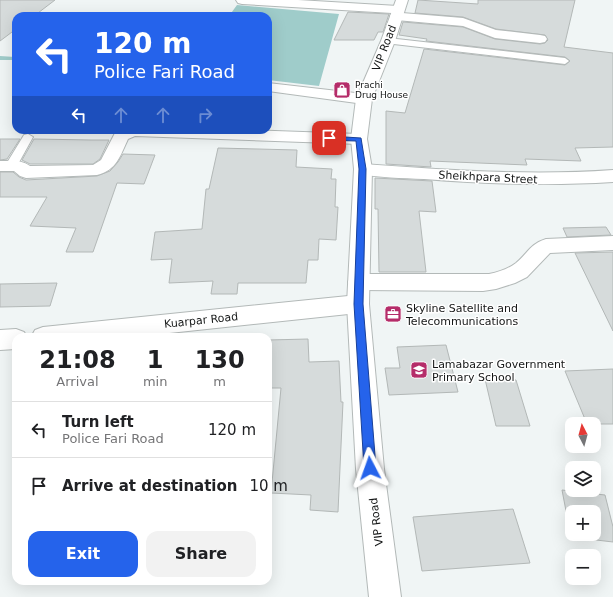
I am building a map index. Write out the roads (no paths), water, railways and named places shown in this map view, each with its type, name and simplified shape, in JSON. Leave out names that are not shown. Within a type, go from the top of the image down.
[{"type":"street","points":[[242,0],[399,9],[472,23],[487,32],[495,34],[540,39]]},
{"type":"street","name":"VIP Road","points":[[385,597],[370,468],[359,293],[363,169],[359,139],[364,99],[388,41],[399,9]]},
{"type":"street","points":[[272,88],[364,99]]},
{"type":"street","points":[[5,166],[18,166],[26,172],[96,170],[108,163],[122,136],[125,134]]},
{"type":"street","points":[[218,134],[359,139]]},
{"type":"street","name":"Sheikhpara Street","points":[[363,169],[510,179],[559,179],[613,176]]},
{"type":"street","name":"Kuarpar Road","points":[[72,333],[359,293],[498,281],[523,270],[539,250],[546,246],[613,243]]},
{"type":"street","points":[[0,340],[12,339]]},
{"type":"lane","points":[[388,41],[565,61]]},
{"type":"lane","points":[[5,166],[28,137]]},
{"type":"water","points":[[237,5],[339,14],[319,86],[272,80],[272,12],[232,12]]},
{"type":"waterway","points":[[0,58],[12,59]]},
{"type":"place","name":"Prachi Drug House","points":[[342,90]]},
{"type":"place","name":"Skyline Satellite and Telecommunications","points":[[393,314]]},
{"type":"place","name":"Lamabazar Government Primary School","points":[[419,370]]}]
